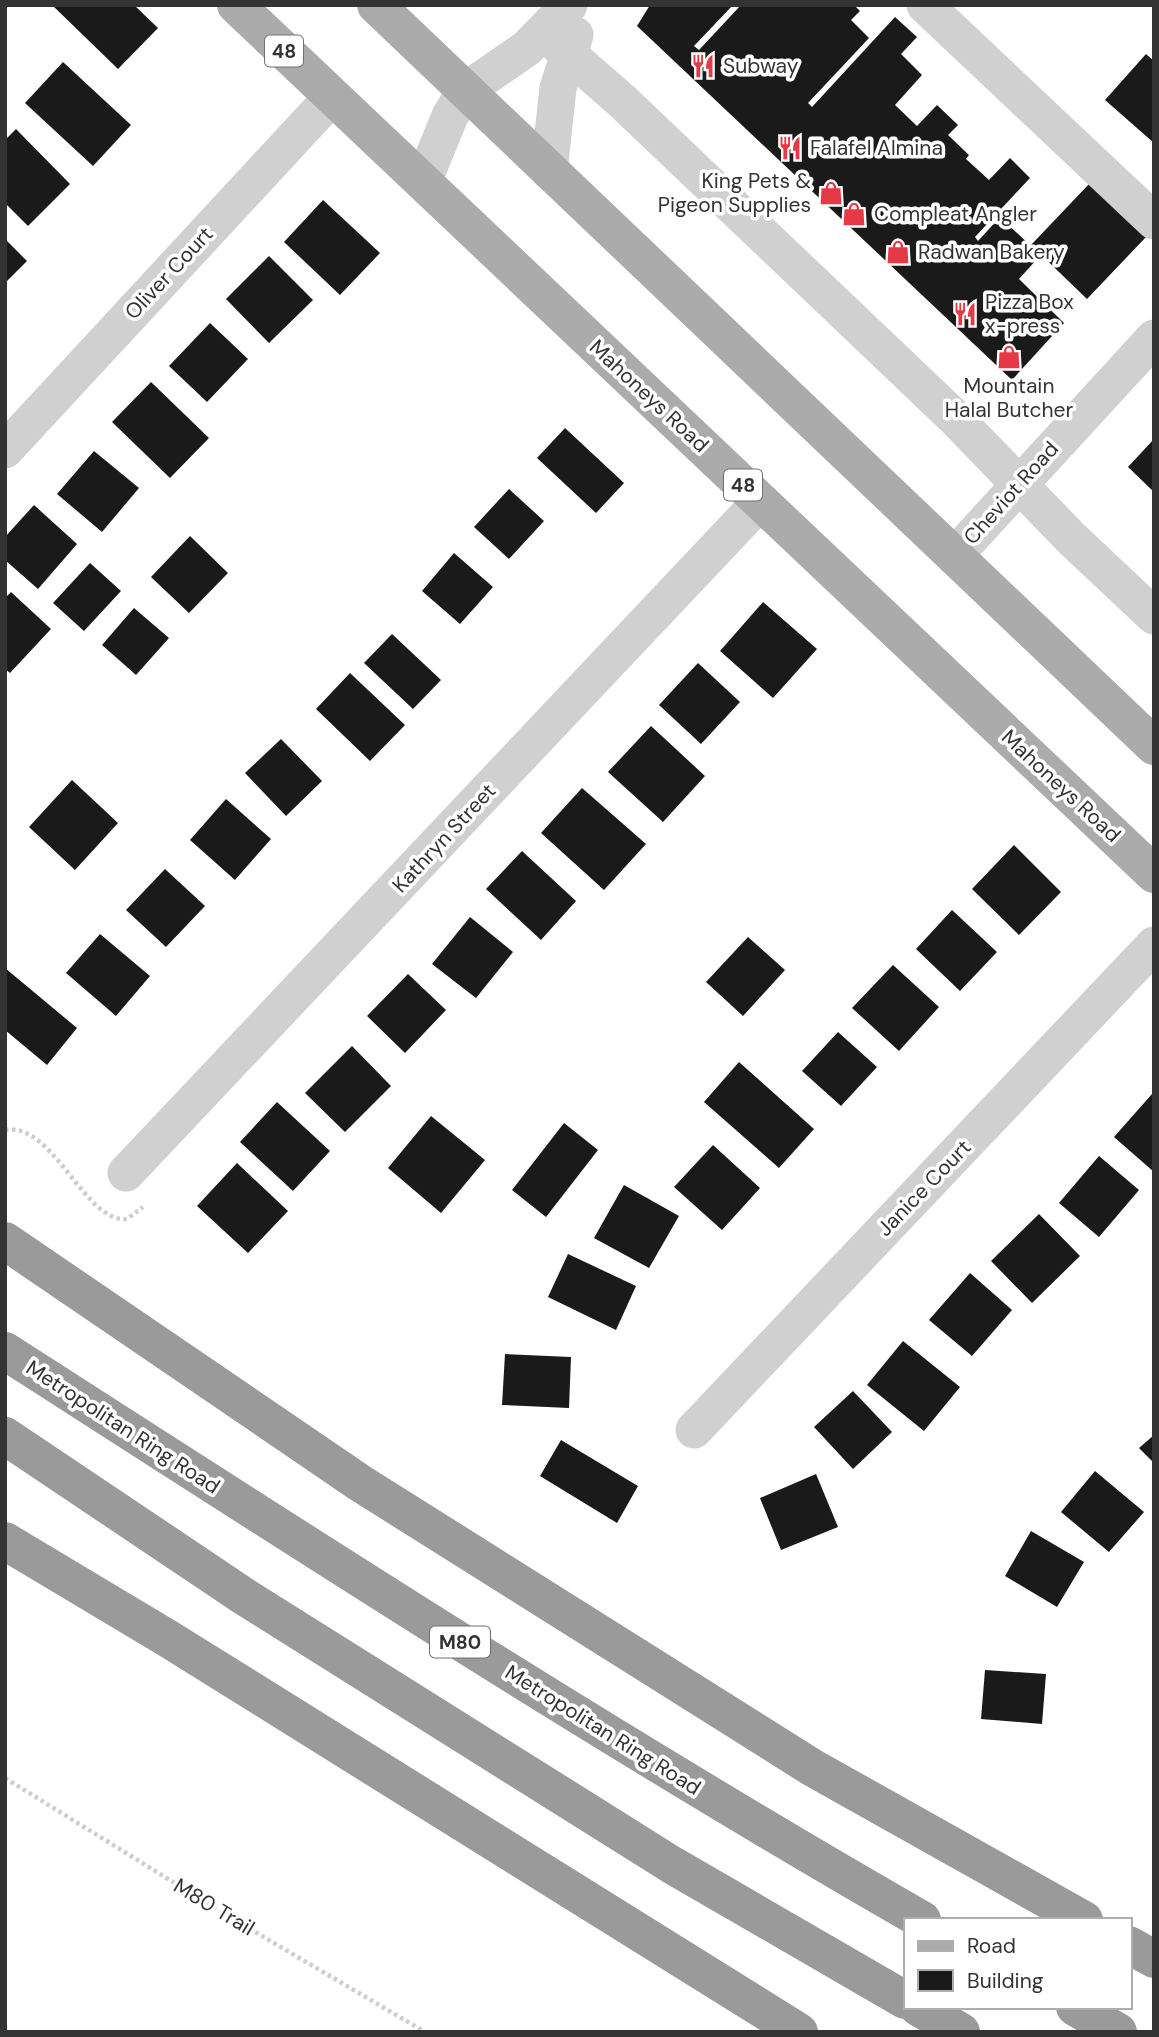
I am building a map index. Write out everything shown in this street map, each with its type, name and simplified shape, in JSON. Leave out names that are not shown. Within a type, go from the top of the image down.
[{"type":"highway","points":[[5,1241],[360,1483],[813,1768],[1080,1918]]},
{"type":"highway","name":"Metropolitan Ring Road","points":[[5,1351],[383,1594],[758,1826],[919,1918]]},
{"type":"highway","points":[[5,1436],[245,1597],[672,1865],[904,1999]]},
{"type":"highway","points":[[5,1541],[295,1717],[799,2032]]},
{"type":"highway","points":[[1131,1946],[1154,1959]]},
{"type":"highway","points":[[921,2009],[961,2032]]},
{"type":"highway","points":[[1078,2009],[1118,2032]]},
{"type":"main road","name":"Mahoneys Road","points":[[236,5],[1154,874]]},
{"type":"main road","points":[[376,5],[1154,746]]},
{"type":"street","points":[[549,170],[555,107],[555,44],[569,5]]},
{"type":"street","points":[[423,182],[450,116],[465,91],[500,68],[555,44],[587,5]]},
{"type":"street","points":[[925,5],[1154,221]]},
{"type":"street","points":[[555,44],[622,101],[943,406],[1071,538],[1154,617]]},
{"type":"street","name":"Oliver Court","points":[[5,450],[332,97]]},
{"type":"street","name":"Cheviot Road","points":[[954,556],[1154,338]]},
{"type":"street","name":"Kathryn Street","points":[[126,1173],[760,502]]},
{"type":"street","name":"Janice Court","points":[[694,1430],[1154,945]]},
{"type":"path","name":"M80 Trail","points":[[5,1778],[223,1913],[425,2032]]},
{"type":"building","points":[[52,5],[134,5],[158,28],[118,69]]},
{"type":"building","points":[[650,5],[733,5],[694,46],[699,50],[741,5],[854,5],[860,11],[851,20],[869,38],[808,103],[812,107],[895,17],[917,37],[901,54],[922,75],[895,105],[917,126],[937,105],[958,125],[948,135],[969,155],[966,159],[989,180],[1010,158],[1030,178],[975,237],[978,241],[1000,217],[1032,247],[1029,250],[1038,258],[1019,279],[1064,323],[1012,380],[637,26]]},
{"type":"building","points":[[1146,54],[1154,61],[1154,143],[1105,100]]},
{"type":"building","points":[[63,62],[131,125],[93,166],[25,103]]},
{"type":"building","points":[[16,129],[70,184],[28,226],[5,203],[5,140]]},
{"type":"building","points":[[1090,183],[1146,237],[1087,299],[1031,245]]},
{"type":"building","points":[[323,200],[380,253],[340,295],[284,242]]},
{"type":"building","points":[[5,239],[27,261],[5,283]]},
{"type":"building","points":[[269,256],[313,300],[269,343],[226,299]]},
{"type":"building","points":[[210,323],[248,359],[207,402],[169,366]]},
{"type":"building","points":[[151,382],[209,438],[170,478],[112,422]]},
{"type":"building","points":[[565,428],[624,483],[596,513],[537,458]]},
{"type":"building","points":[[1154,439],[1154,492],[1128,467]]},
{"type":"building","points":[[94,451],[139,488],[102,532],[57,494]]},
{"type":"building","points":[[509,489],[544,521],[509,559],[474,527]]},
{"type":"building","points":[[34,505],[77,544],[38,589],[5,560],[5,537]]},
{"type":"building","points":[[190,536],[228,573],[189,613],[151,577]]},
{"type":"building","points":[[454,553],[493,587],[460,624],[422,591]]},
{"type":"building","points":[[90,563],[121,591],[84,631],[53,603]]},
{"type":"building","points":[[11,592],[51,629],[10,673],[5,669],[5,598]]},
{"type":"building","points":[[763,602],[817,649],[773,698],[720,651]]},
{"type":"building","points":[[134,608],[169,638],[136,675],[102,645]]},
{"type":"building","points":[[392,634],[441,680],[413,709],[364,663]]},
{"type":"building","points":[[698,663],[740,702],[701,744],[659,705]]},
{"type":"building","points":[[350,673],[405,725],[370,761],[316,709]]},
{"type":"building","points":[[651,726],[705,776],[663,822],[608,772]]},
{"type":"building","points":[[281,739],[322,781],[286,816],[245,773]]},
{"type":"building","points":[[72,780],[118,823],[75,870],[29,827]]},
{"type":"building","points":[[582,788],[646,844],[604,890],[541,833]]},
{"type":"building","points":[[226,799],[271,839],[235,880],[190,840]]},
{"type":"building","points":[[1014,845],[1061,892],[1019,935],[972,889]]},
{"type":"building","points":[[522,851],[576,901],[541,940],[486,889]]},
{"type":"building","points":[[165,869],[205,906],[166,947],[126,910]]},
{"type":"building","points":[[952,910],[997,952],[960,991],[916,949]]},
{"type":"building","points":[[470,917],[513,952],[476,998],[432,964]]},
{"type":"building","points":[[100,934],[150,976],[116,1016],[66,973]]},
{"type":"building","points":[[748,937],[785,970],[743,1016],[706,982]]},
{"type":"building","points":[[893,965],[939,1007],[899,1051],[852,1008]]},
{"type":"building","points":[[5,968],[77,1028],[47,1065],[5,1030]]},
{"type":"building","points":[[408,974],[446,1010],[405,1053],[367,1016]]},
{"type":"building","points":[[838,1032],[877,1067],[841,1106],[802,1071]]},
{"type":"building","points":[[352,1046],[391,1086],[345,1132],[305,1093]]},
{"type":"building","points":[[739,1062],[814,1129],[779,1168],[704,1102]]},
{"type":"building","points":[[1152,1094],[1154,1095],[1154,1172],[1114,1137]]},
{"type":"building","points":[[277,1102],[330,1151],[293,1191],[240,1142]]},
{"type":"building","points":[[431,1116],[485,1160],[441,1213],[388,1168]]},
{"type":"building","points":[[564,1123],[598,1150],[546,1217],[512,1190]]},
{"type":"building","points":[[713,1145],[760,1188],[722,1230],[674,1187]]},
{"type":"building","points":[[1099,1156],[1139,1190],[1099,1237],[1059,1203]]},
{"type":"building","points":[[237,1163],[288,1211],[248,1253],[197,1206]]},
{"type":"building","points":[[624,1185],[679,1216],[649,1268],[594,1238]]},
{"type":"building","points":[[1039,1214],[1080,1256],[1032,1303],[991,1261]]},
{"type":"building","points":[[568,1254],[636,1286],[616,1330],[548,1297]]},
{"type":"building","points":[[970,1273],[1012,1310],[972,1356],[929,1320]]},
{"type":"building","points":[[903,1341],[960,1387],[924,1431],[867,1385]]},
{"type":"building","points":[[505,1354],[571,1357],[569,1408],[502,1405]]},
{"type":"building","points":[[853,1391],[892,1432],[853,1469],[814,1427]]},
{"type":"building","points":[[1154,1435],[1154,1463],[1139,1448]]},
{"type":"building","points":[[561,1440],[638,1486],[617,1523],[540,1476]]},
{"type":"building","points":[[1095,1471],[1144,1512],[1109,1552],[1061,1512]]},
{"type":"building","points":[[816,1474],[838,1527],[781,1550],[760,1498]]},
{"type":"building","points":[[1031,1531],[1084,1562],[1057,1607],[1005,1576]]},
{"type":"building","points":[[985,1670],[1046,1674],[1042,1724],[981,1719]]},
{"type":"place","name":"Subway","points":[[703,66]]},
{"type":"place","name":"Falafel Almina","points":[[790,148]]},
{"type":"place","name":"King Pets & Pigeon Supplies","points":[[831,193]]},
{"type":"place","name":"Compleat Angler","points":[[854,214]]},
{"type":"place","name":"Radwan Bakery","points":[[898,252]]},
{"type":"place","name":"Pizza Box x-press","points":[[965,314]]},
{"type":"place","name":"Mountain Halal Butcher","points":[[1009,357]]}]
